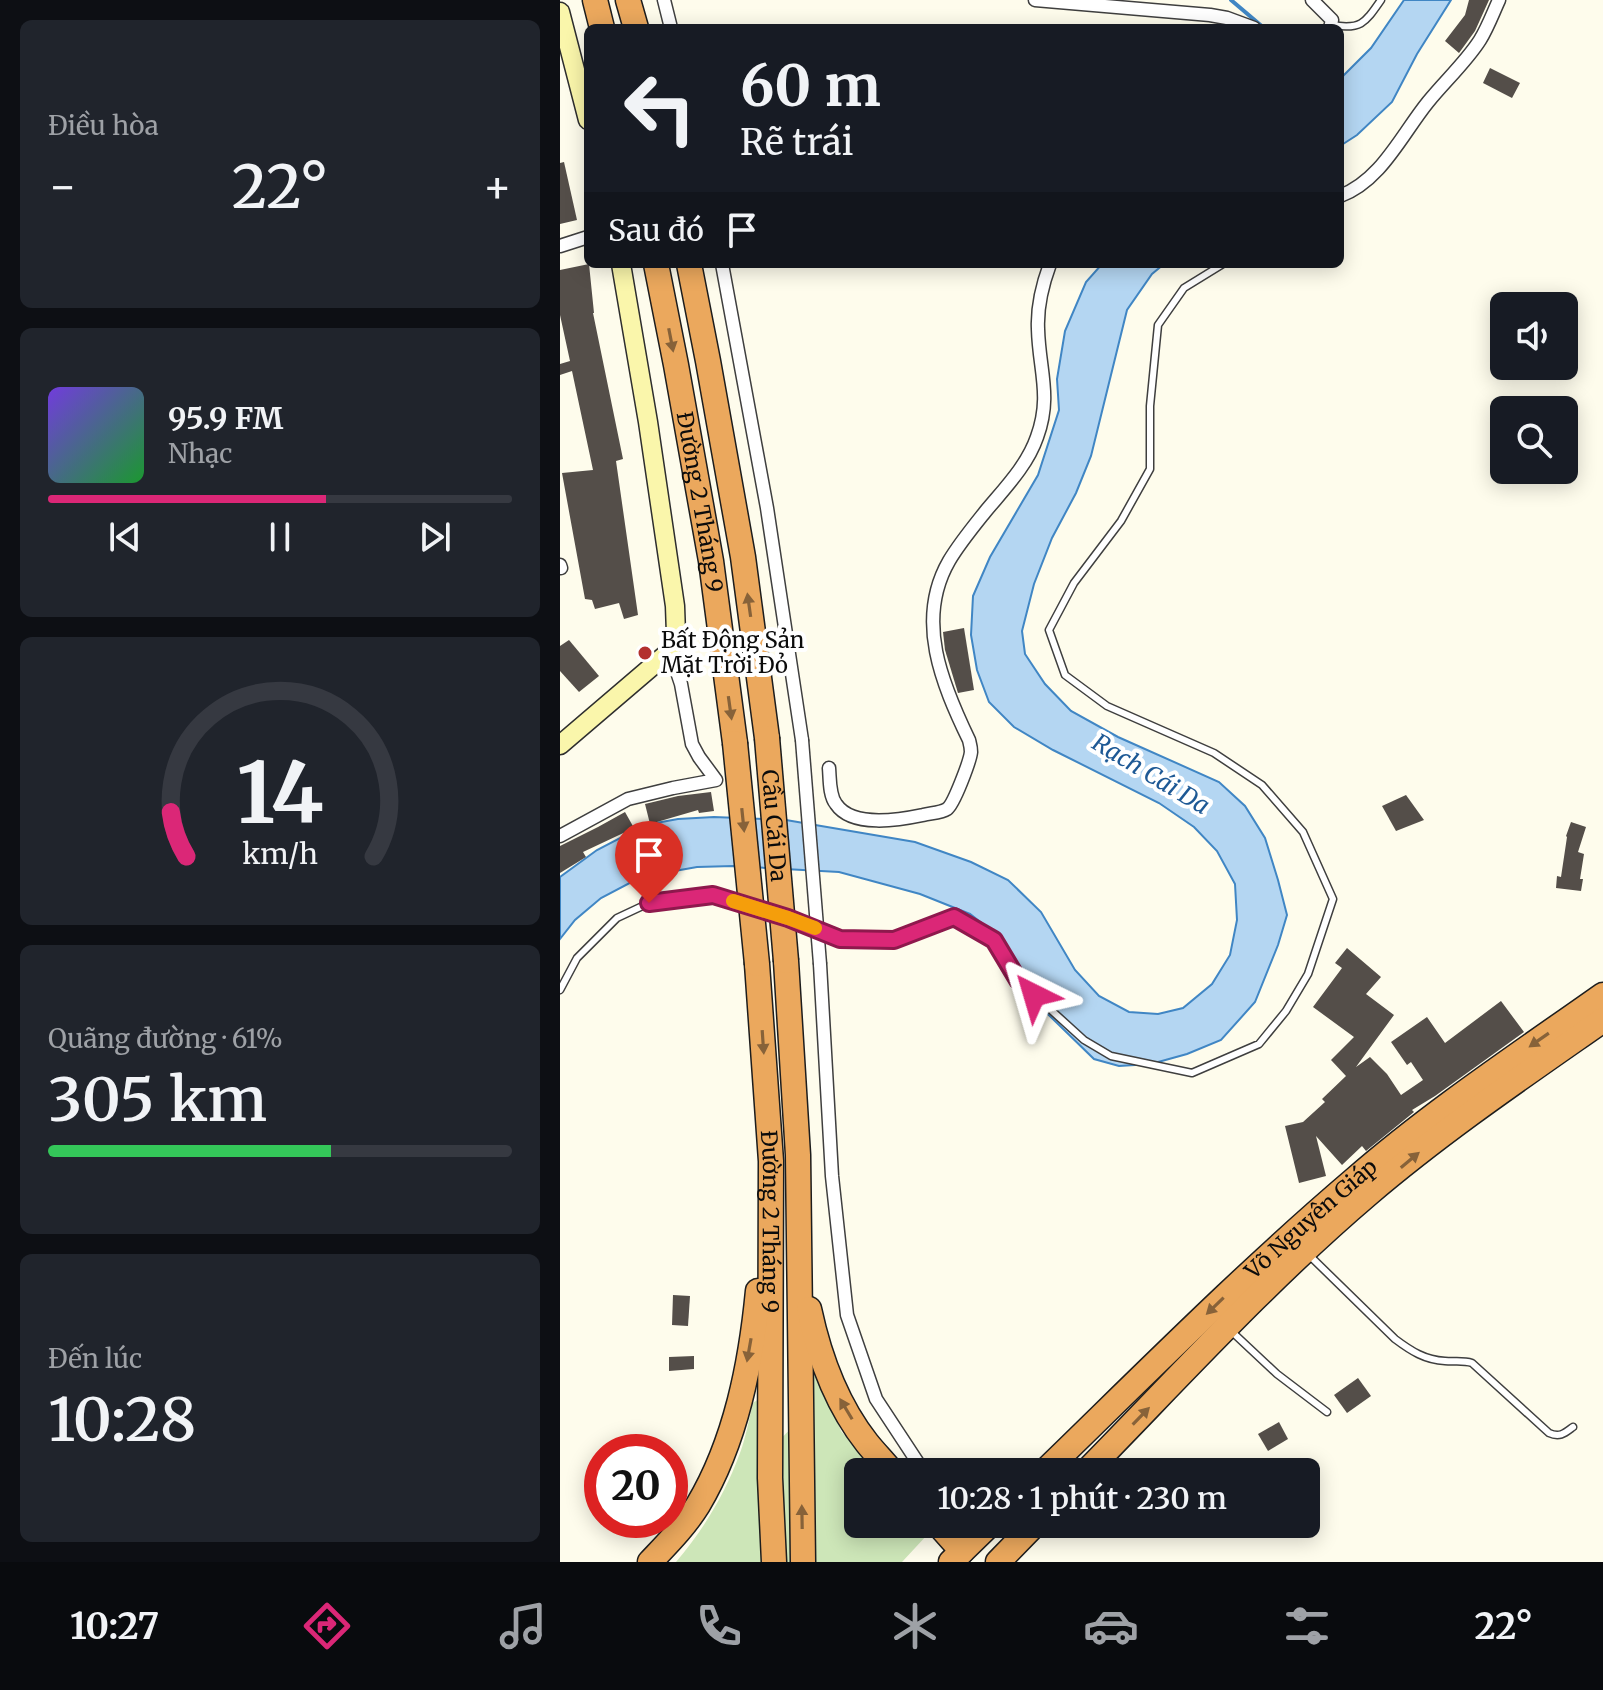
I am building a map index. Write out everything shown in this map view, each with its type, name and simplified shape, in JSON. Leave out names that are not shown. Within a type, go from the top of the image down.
[{"type":"highway","points":[[595,0],[601,24]]},
{"type":"highway","points":[[628,0],[635,24]]},
{"type":"highway","name":"Đường 2 Tháng 9","points":[[657,268],[711,561],[735,743]]},
{"type":"highway","name":"Đường 2 Tháng 9","points":[[690,268],[743,557],[767,738]]},
{"type":"highway","name":"Cầu Cái Da","points":[[767,738],[786,961]]},
{"type":"highway","name":"Cầu Cái Da","points":[[735,743],[757,964]]},
{"type":"highway","name":"Đường 2 Tháng 9","points":[[786,961],[798,1155],[803,1562]]},
{"type":"highway","name":"Đường 2 Tháng 9","points":[[757,964],[771,1161],[770,1478],[774,1562]]},
{"type":"highway","name":"Võ Nguyên Giáp","points":[[1058,1458],[1259,1263],[1355,1178],[1445,1106],[1603,995]]},
{"type":"highway","name":"Võ Nguyên Giáp","points":[[1100,1458],[1305,1251],[1367,1195],[1435,1138],[1603,1020]]},
{"type":"highway","points":[[798,1155],[804,1289],[815,1337],[834,1389],[865,1441],[880,1458]]},
{"type":"highway","points":[[650,1562],[696,1508],[727,1444],[749,1355],[771,1161]]},
{"type":"highway","points":[[946,1538],[956,1556],[972,1538]]},
{"type":"highway","points":[[998,1562],[1021,1538]]},
{"type":"street","points":[[664,0],[670,24]]},
{"type":"street","points":[[1035,0],[1210,15],[1243,24]]},
{"type":"street","points":[[1312,0],[1329,16],[1330,24]]},
{"type":"street","points":[[1344,194],[1359,187],[1387,158],[1428,101],[1475,47],[1499,0]]},
{"type":"street","points":[[560,12],[584,105]]},
{"type":"street","points":[[560,246],[584,238]]},
{"type":"street","points":[[560,745],[670,651],[676,634],[675,606],[648,422],[622,268]]},
{"type":"street","points":[[723,268],[767,508],[802,740],[820,964],[832,1176],[847,1315],[876,1399],[915,1458]]},
{"type":"street","points":[[829,768],[832,797],[850,815],[870,820],[906,818],[944,811],[951,804],[971,747],[938,663],[934,631],[936,593],[949,561],[1026,459],[1037,438],[1045,392],[1038,320],[1049,268]]},
{"type":"street","points":[[560,836],[628,799],[716,780],[692,744],[681,684],[670,651]]},
{"type":"lane","points":[[1344,27],[1366,21],[1381,0]]},
{"type":"lane","points":[[773,913],[840,939],[894,940],[954,917],[994,940],[1018,980],[1084,1040],[1111,1056],[1147,1065],[1192,1073],[1259,1044],[1286,1011],[1308,974],[1333,899],[1303,832],[1262,785],[1214,753],[1107,706],[1065,675],[1049,630],[1074,583],[1121,521],[1150,469],[1150,406],[1158,325],[1184,288],[1216,268]]},
{"type":"lane","points":[[560,990],[577,958],[617,918],[649,903],[713,895],[758,909]]},
{"type":"lane","points":[[1305,1251],[1411,1351],[1436,1361],[1472,1363],[1555,1436],[1573,1427]]},
{"type":"lane","points":[[1228,1327],[1277,1374],[1327,1412]]},
{"type":"green space","points":[[818,1366],[841,1431],[864,1458],[844,1458],[844,1538],[924,1538],[902,1562],[676,1562],[705,1524],[728,1483],[742,1447],[753,1403],[760,1398],[762,1458],[810,1409],[810,1369]]},
{"type":"water","points":[[1404,0],[1451,0],[1392,102],[1344,143],[1344,75],[1371,48]]},
{"type":"water","name":"Rạch Cái Da","points":[[1098,268],[1159,268],[1127,310],[1091,456],[1034,584],[1022,631],[1025,654],[1045,684],[1071,711],[1118,737],[1219,782],[1245,806],[1265,838],[1287,915],[1255,1002],[1221,1040],[1187,1054],[1151,1064],[1119,1066],[1094,1059],[1022,989],[984,925],[970,914],[920,894],[839,872],[733,866],[697,867],[641,877],[601,898],[575,920],[560,939],[560,877],[597,850],[645,825],[678,819],[786,820],[915,842],[971,862],[1008,880],[1041,912],[1075,970],[1099,996],[1129,1012],[1158,1014],[1183,1008],[1212,984],[1230,955],[1237,920],[1235,884],[1217,851],[1194,827],[1159,803],[1014,727],[989,702],[977,670],[971,635],[973,596],[990,557],[1038,475],[1059,410],[1057,379],[1065,331],[1086,282]]},
{"type":"building","points":[[1469,0],[1489,0],[1475,31],[1459,53],[1445,41],[1465,15]]},
{"type":"building","points":[[1490,68],[1520,83],[1512,98],[1483,83]]},
{"type":"building","points":[[564,162],[577,220],[560,224],[560,163]]},
{"type":"building","points":[[584,265],[584,268],[589,268],[593,313],[623,459],[616,461],[638,615],[624,619],[619,603],[595,609],[592,600],[585,599],[562,473],[593,470],[572,371],[560,375],[560,364],[570,361],[560,315],[560,270]]},
{"type":"building","points":[[964,628],[974,690],[958,693],[943,632]]},
{"type":"building","points":[[569,640],[599,676],[579,692],[560,671],[560,646]]},
{"type":"building","points":[[711,792],[714,811],[699,813],[698,810],[650,824],[645,804]]},
{"type":"building","points":[[1406,795],[1424,820],[1396,831],[1382,806]]},
{"type":"building","points":[[625,812],[634,828],[583,852],[586,857],[560,873],[560,846]]},
{"type":"building","points":[[1571,822],[1586,827],[1578,852],[1584,854],[1581,891],[1556,888],[1557,876],[1561,877],[1566,836]]},
{"type":"building","points":[[1347,948],[1381,977],[1366,994],[1394,1015],[1356,1067],[1370,1057],[1387,1074],[1401,1095],[1423,1080],[1411,1062],[1407,1065],[1391,1042],[1427,1017],[1445,1043],[1501,1001],[1524,1032],[1412,1110],[1414,1112],[1366,1151],[1362,1146],[1342,1165],[1316,1136],[1326,1176],[1299,1183],[1285,1126],[1303,1122],[1325,1102],[1322,1099],[1346,1076],[1331,1060],[1354,1037],[1313,1007],[1342,968],[1335,963]]},
{"type":"building","points":[[673,1295],[690,1296],[688,1326],[672,1325]]},
{"type":"building","points":[[694,1356],[694,1369],[669,1371],[669,1357]]},
{"type":"building","points":[[1358,1378],[1371,1396],[1347,1413],[1334,1395]]},
{"type":"building","points":[[1279,1422],[1288,1439],[1268,1451],[1258,1434]]},
{"type":"waterway","points":[[1231,0],[1259,24]]},
{"type":"slow traffic","points":[[733,901],[815,928]]},
{"type":"place","name":"Bất Động Sản Mặt Trời Đỏ","points":[[645,653]]},
{"type":"route","points":[[649,903],[713,895],[788,918],[840,939],[894,940],[954,917],[994,940],[1018,980],[1034,995]]}]
